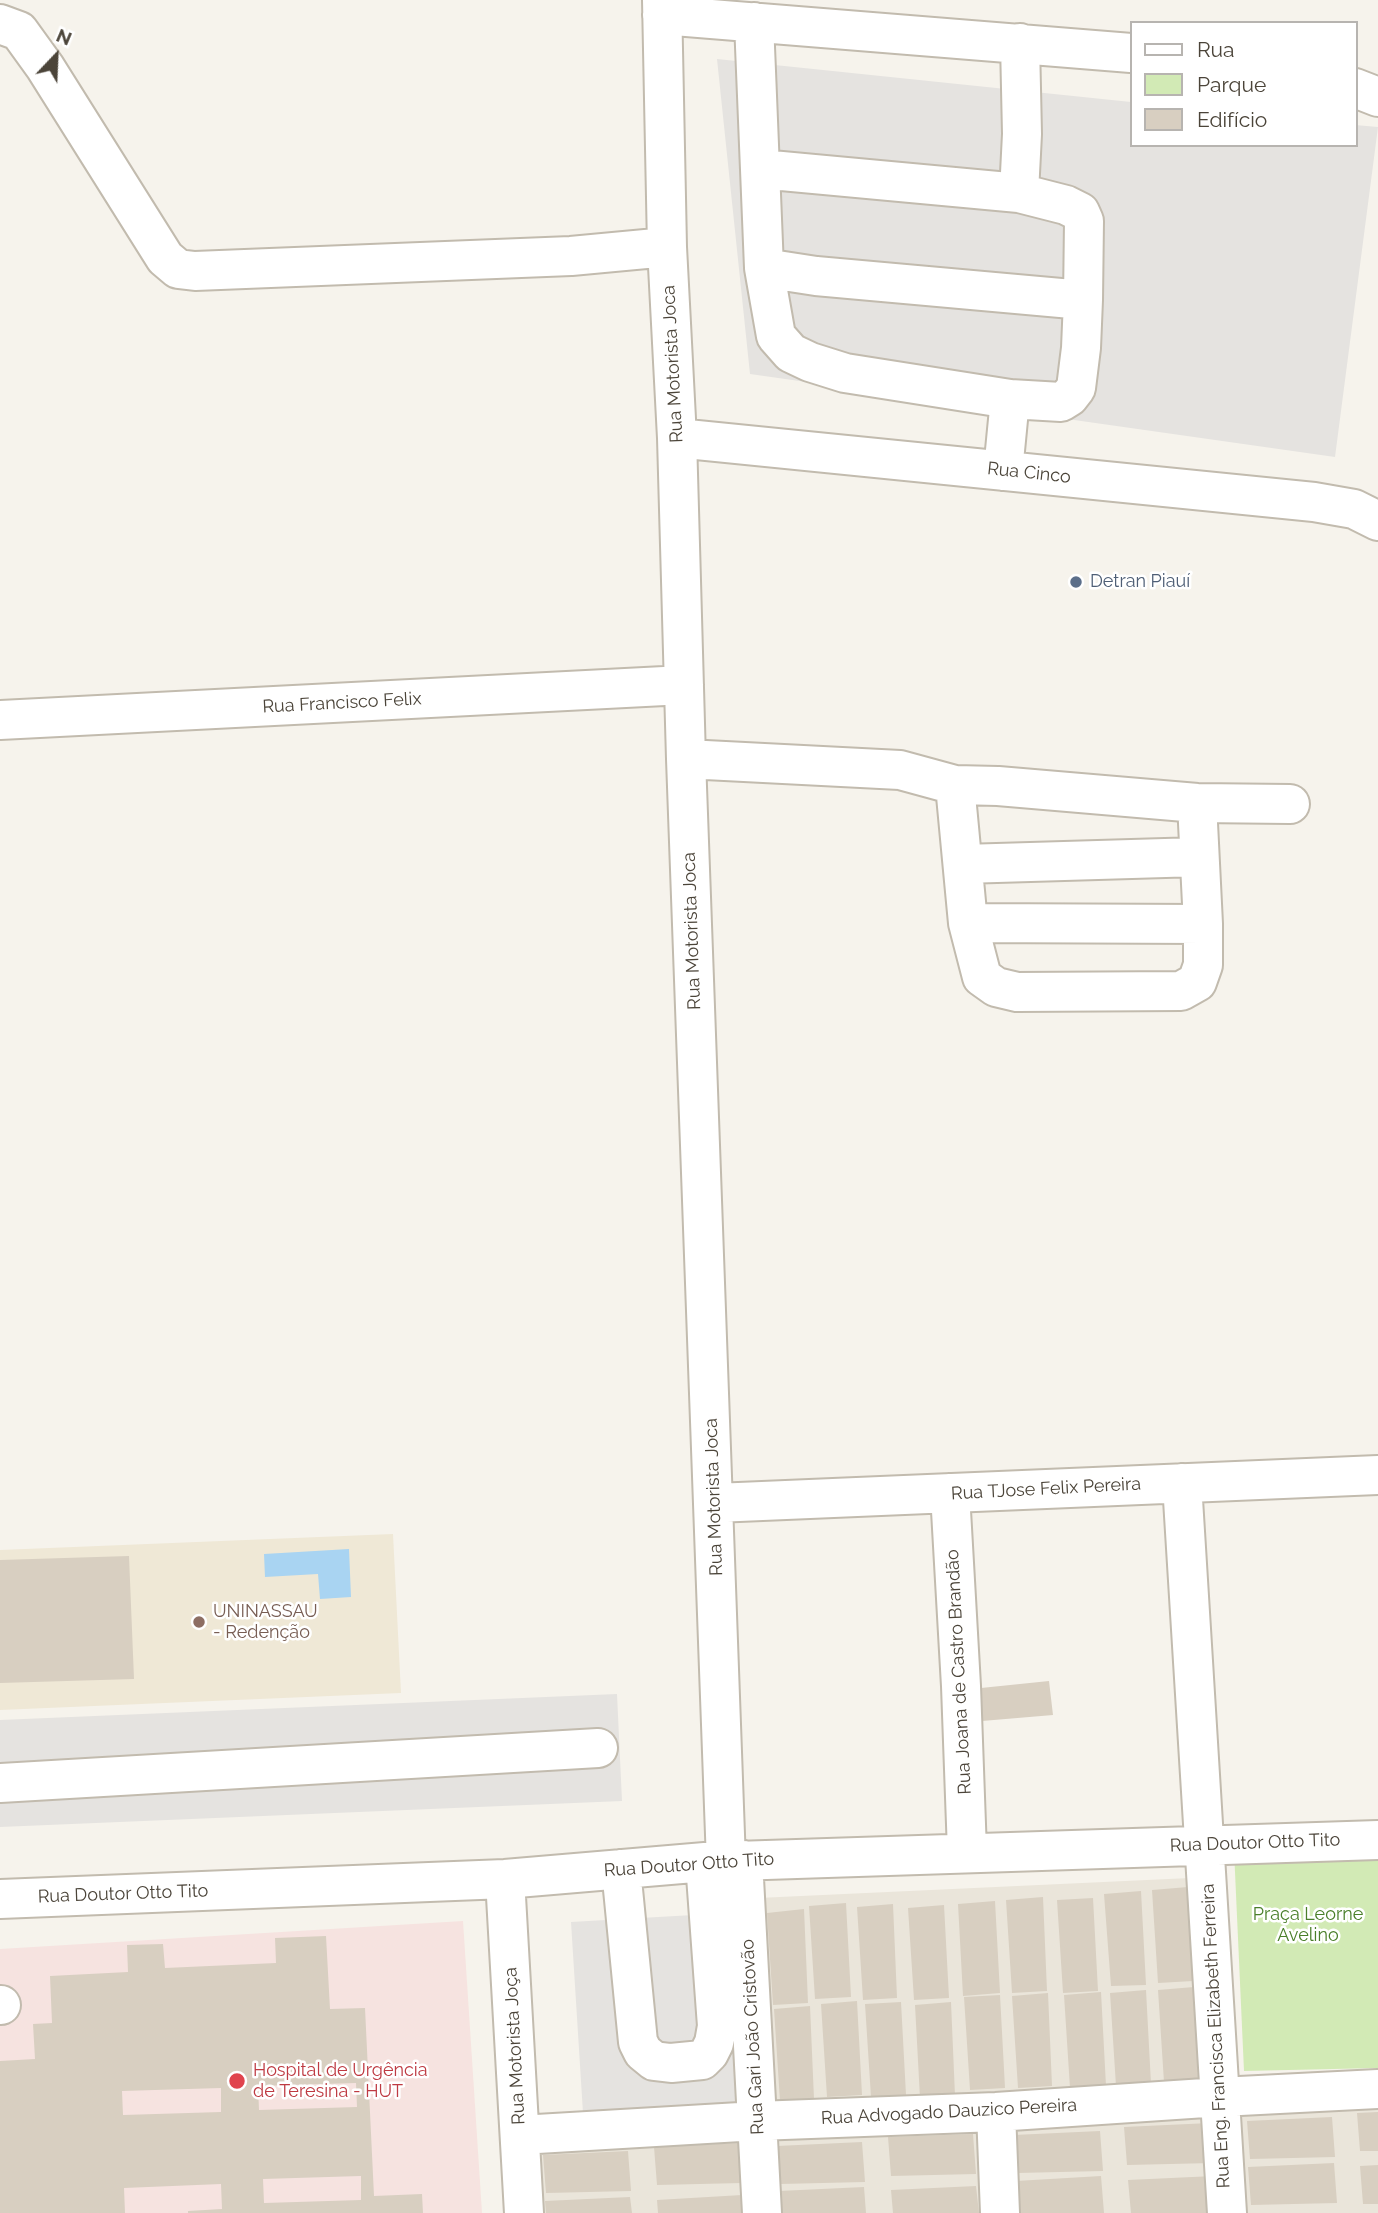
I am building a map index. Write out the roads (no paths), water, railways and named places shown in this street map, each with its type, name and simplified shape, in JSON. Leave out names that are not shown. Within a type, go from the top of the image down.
[{"type":"street","points":[[662,7],[754,22],[1130,53]]},
{"type":"street","name":"Rua Motorista Joca","points":[[662,7],[667,247],[677,438],[685,759],[715,1503],[725,1861]]},
{"type":"street","points":[[754,22],[764,268],[776,336],[791,354],[845,373],[1010,399],[1061,402],[1076,388],[1082,348],[1084,221],[1080,212],[1066,205],[1018,193],[760,169]]},
{"type":"street","points":[[0,24],[19,31],[45,67],[165,258],[178,269],[195,271],[571,256],[667,247]]},
{"type":"street","points":[[1018,193],[1022,134],[1020,43]]},
{"type":"street","points":[[1357,89],[1378,97]]},
{"type":"street","points":[[764,268],[816,276],[1083,300]]},
{"type":"street","points":[[1003,471],[1010,399]]},
{"type":"street","name":"Rua Cinco","points":[[677,438],[1314,502],[1354,509],[1378,521]]},
{"type":"street","name":"Rua Francisco Felix","points":[[0,720],[684,685]]},
{"type":"street","points":[[685,759],[900,770],[955,785],[998,786],[1197,803],[1290,804]]},
{"type":"street","points":[[955,785],[968,923],[982,977],[996,987],[1017,992],[1181,991],[1198,982],[1203,965],[1203,924],[1197,803]]},
{"type":"street","points":[[963,864],[1199,858]]},
{"type":"street","points":[[968,923],[1203,924]]},
{"type":"street","name":"Rua TJose Felix Pereira","points":[[715,1503],[1378,1475]]},
{"type":"street","name":"Rua Eng. Francisca Elizabeth Ferreira","points":[[1182,1483],[1227,2213]]},
{"type":"street","name":"Rua Joana de Castro Brandão","points":[[950,1493],[967,1852]]},
{"type":"street","points":[[0,1783],[598,1748]]},
{"type":"street","name":"Rua Doutor Otto Tito","points":[[0,1899],[505,1879],[725,1861],[1378,1840]]},
{"type":"street","points":[[621,1869],[638,2042],[643,2052],[654,2061],[671,2063],[702,2060],[713,2043],[717,2026],[725,1861]]},
{"type":"street","name":"Rua Gari João Cristovão","points":[[725,1861],[757,2121],[762,2213]]},
{"type":"street","name":"Rua Motorista Joça","points":[[505,1879],[524,2213]]},
{"type":"street","name":"Rua Advogado Dauzico Pereira","points":[[520,2135],[757,2121],[996,2112],[1378,2089]]},
{"type":"street","points":[[996,2112],[1000,2213]]},
{"type":"water","points":[[349,1549],[351,1597],[320,1599],[318,1574],[265,1577],[264,1554]]},
{"type":"place","name":"Detran Piauí","points":[[1076,582]]},
{"type":"place","name":"UNINASSAU - Redenção","points":[[199,1622]]},
{"type":"place","name":"Hospital de Urgência de Teresina - HUT","points":[[237,2081]]},
{"type":"park label","name":"Praça Leorne Avelino","points":[[1308,1925]]}]
